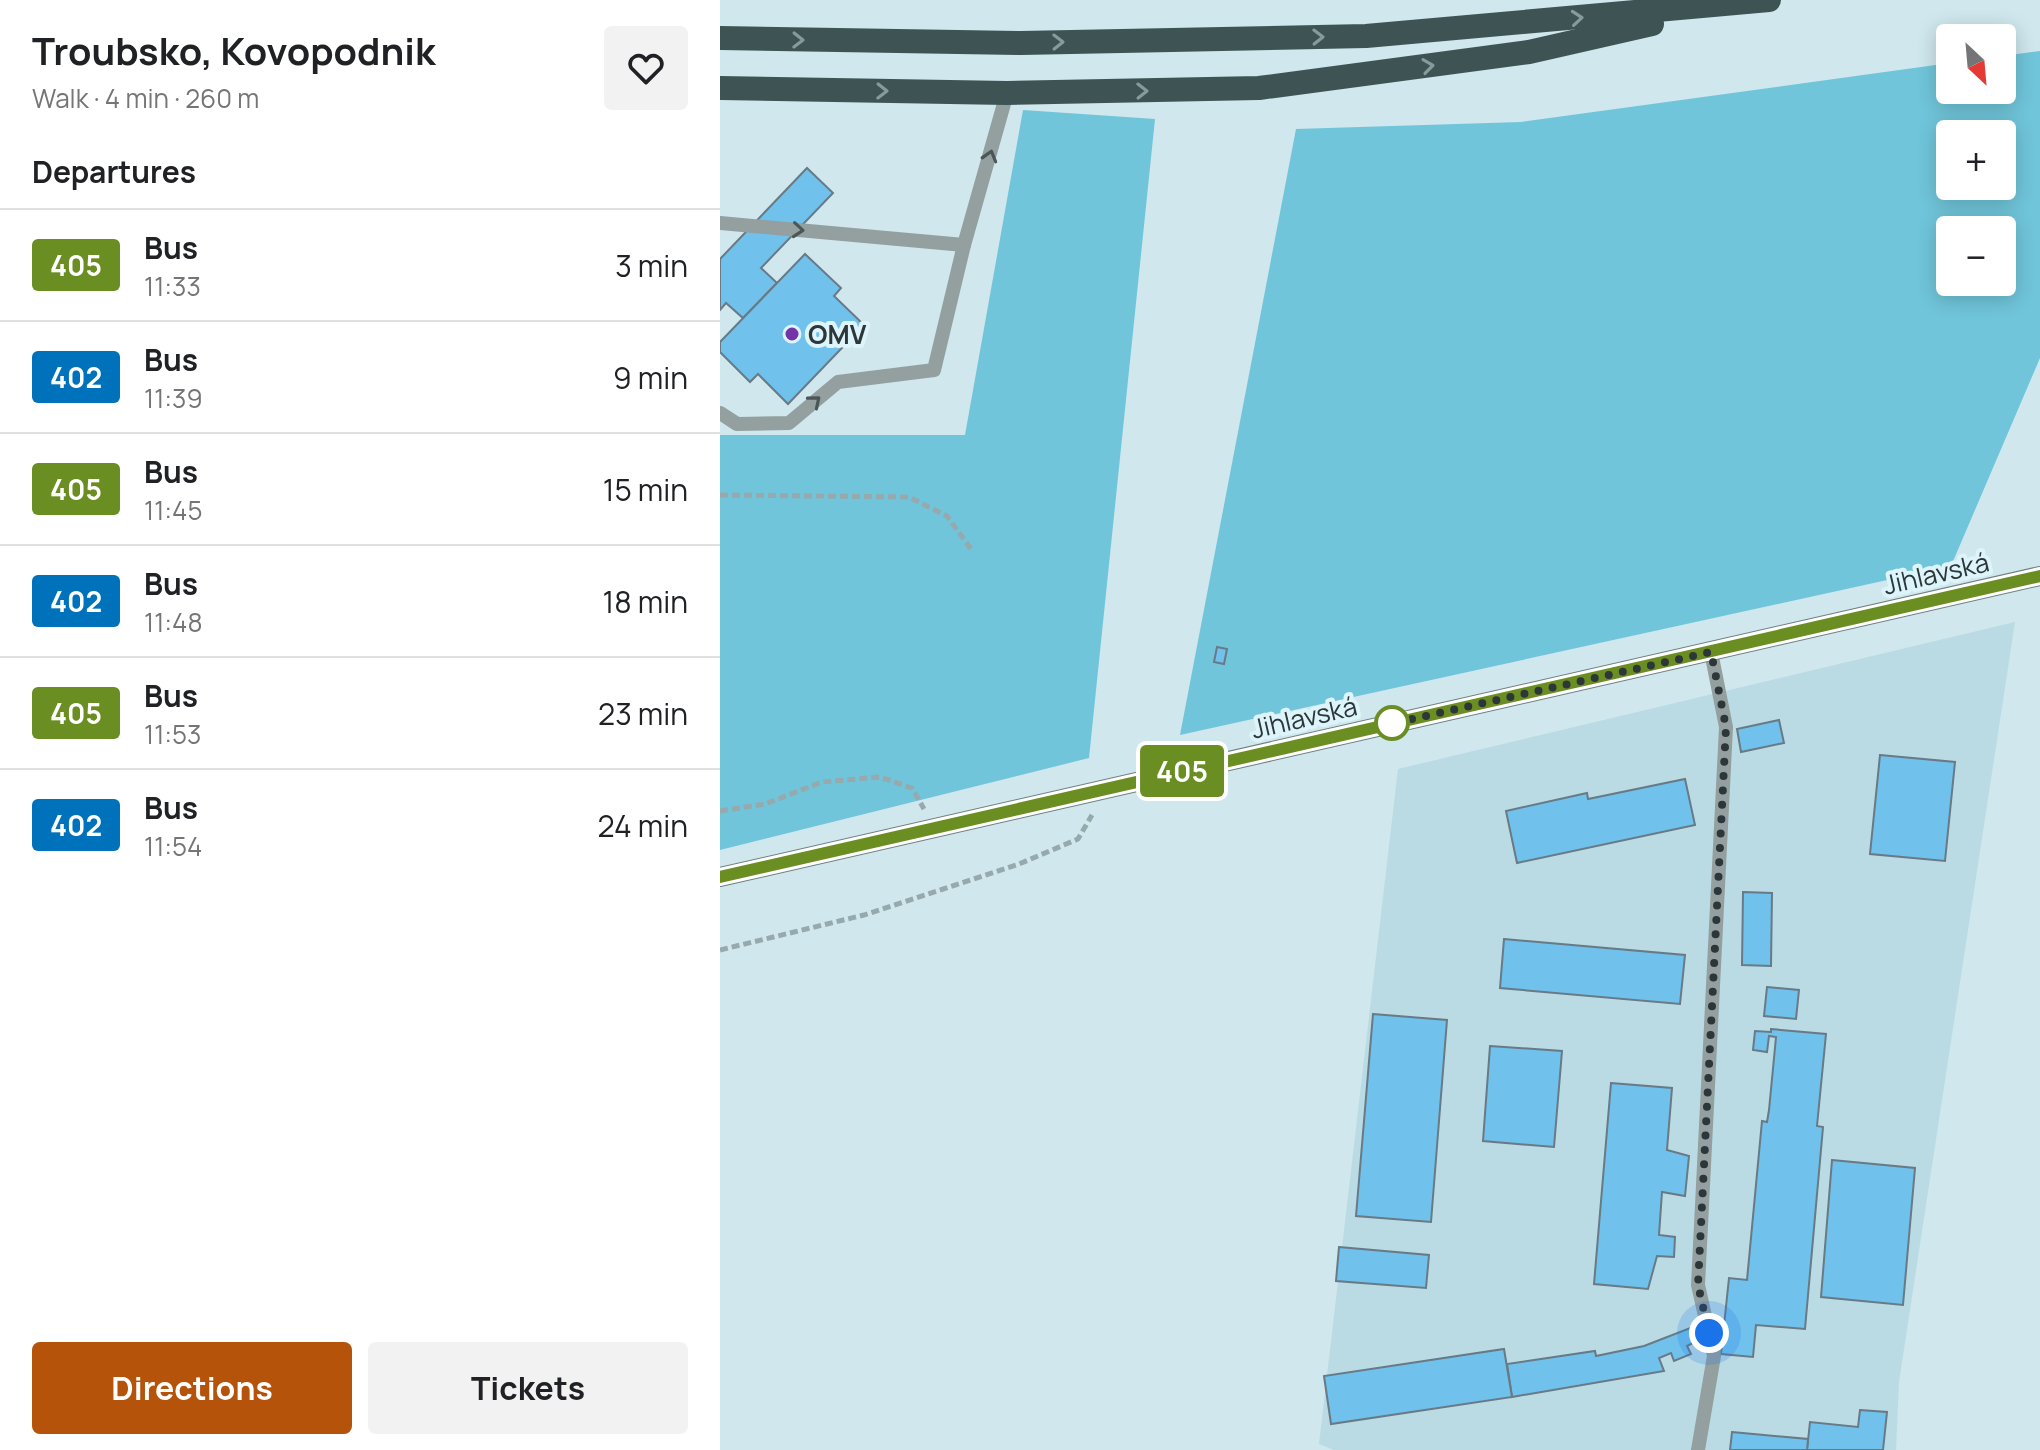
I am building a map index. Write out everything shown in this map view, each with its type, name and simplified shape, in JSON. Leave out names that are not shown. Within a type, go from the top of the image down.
[{"type":"highway","points":[[720,38],[1021,43],[1366,36],[1769,0]]},
{"type":"highway","points":[[720,88],[1007,93],[1259,88],[1529,52],[1742,3]]},
{"type":"main road","name":"Jihlavská","points":[[720,877],[2040,576]]},
{"type":"lane","points":[[720,413],[737,424],[789,423],[838,382],[934,370],[964,245],[1007,93]]},
{"type":"lane","points":[[720,223],[964,245]]},
{"type":"lane","points":[[1698,1450],[1714,1356],[1698,1285],[1726,727],[1711,652]]},
{"type":"path","points":[[720,495],[909,497],[947,516],[971,549]]},
{"type":"path","points":[[720,811],[765,804],[822,782],[880,777],[912,788],[920,800],[930,829]]},
{"type":"path","points":[[720,950],[902,904],[1071,843],[1088,823],[1096,791]]},
{"type":"shaded area","points":[[2040,51],[2040,358],[1951,566],[1180,735],[1296,129],[1521,122],[1936,65],[1936,104],[2016,104],[2016,54]]},
{"type":"shaded area","points":[[1023,110],[1155,119],[1089,758],[720,850],[720,435],[965,435]]},
{"type":"shaded area","points":[[2015,622],[1899,1382],[1896,1450],[1334,1450],[1319,1444],[1398,769]]},
{"type":"building","points":[[807,168],[833,193],[761,268],[777,283],[743,318],[726,303],[720,310],[720,259]]},
{"type":"building","name":"OMV","points":[[805,254],[841,288],[834,296],[864,325],[788,404],[758,374],[750,382],[720,352],[720,342]]},
{"type":"building","points":[[1217,647],[1227,649],[1224,664],[1214,662]]},
{"type":"building","points":[[1779,720],[1784,743],[1741,752],[1737,729]]},
{"type":"building","points":[[1880,755],[1955,762],[1945,861],[1870,854]]},
{"type":"building","points":[[1685,779],[1695,825],[1517,863],[1506,811],[1587,793],[1588,799]]},
{"type":"building","points":[[1743,892],[1772,893],[1771,966],[1742,965]]},
{"type":"building","points":[[1504,939],[1685,955],[1680,1004],[1500,988]]},
{"type":"building","points":[[1767,987],[1799,990],[1796,1019],[1764,1016]]},
{"type":"building","points":[[1373,1014],[1447,1020],[1431,1222],[1356,1216]]},
{"type":"building","points":[[1771,1029],[1826,1034],[1817,1126],[1823,1127],[1805,1329],[1756,1325],[1753,1357],[1721,1354],[1729,1278],[1747,1280],[1762,1121],[1767,1122],[1769,1110],[1776,1037],[1769,1036],[1767,1052],[1753,1050],[1755,1031],[1771,1032]]},
{"type":"building","points":[[1490,1046],[1562,1051],[1554,1147],[1483,1141]]},
{"type":"building","points":[[1611,1083],[1672,1088],[1667,1150],[1689,1156],[1685,1196],[1662,1192],[1659,1235],[1675,1237],[1674,1257],[1657,1256],[1648,1289],[1594,1284]]},
{"type":"building","points":[[1832,1160],[1915,1168],[1903,1305],[1821,1297]]},
{"type":"building","points":[[1339,1247],[1429,1255],[1426,1288],[1336,1281]]},
{"type":"building","points":[[1698,1325],[1703,1338],[1687,1346],[1691,1354],[1674,1361],[1671,1353],[1659,1358],[1664,1371],[1512,1397],[1507,1364],[1595,1351],[1596,1356],[1644,1346]]},
{"type":"building","points":[[1504,1349],[1512,1397],[1331,1424],[1324,1376]]},
{"type":"building","points":[[1860,1410],[1887,1412],[1883,1450],[1807,1450],[1810,1422],[1858,1427]]},
{"type":"building","points":[[1732,1432],[1808,1439],[1807,1450],[1730,1450]]},
{"type":"bus line","name":"405","points":[[720,877],[2040,576]]},
{"type":"place","name":"OMV","points":[[792,334]]},
{"type":"route","points":[[1392,723],[1381,726],[1711,652],[1726,727],[1698,1285],[1709,1333]]}]
